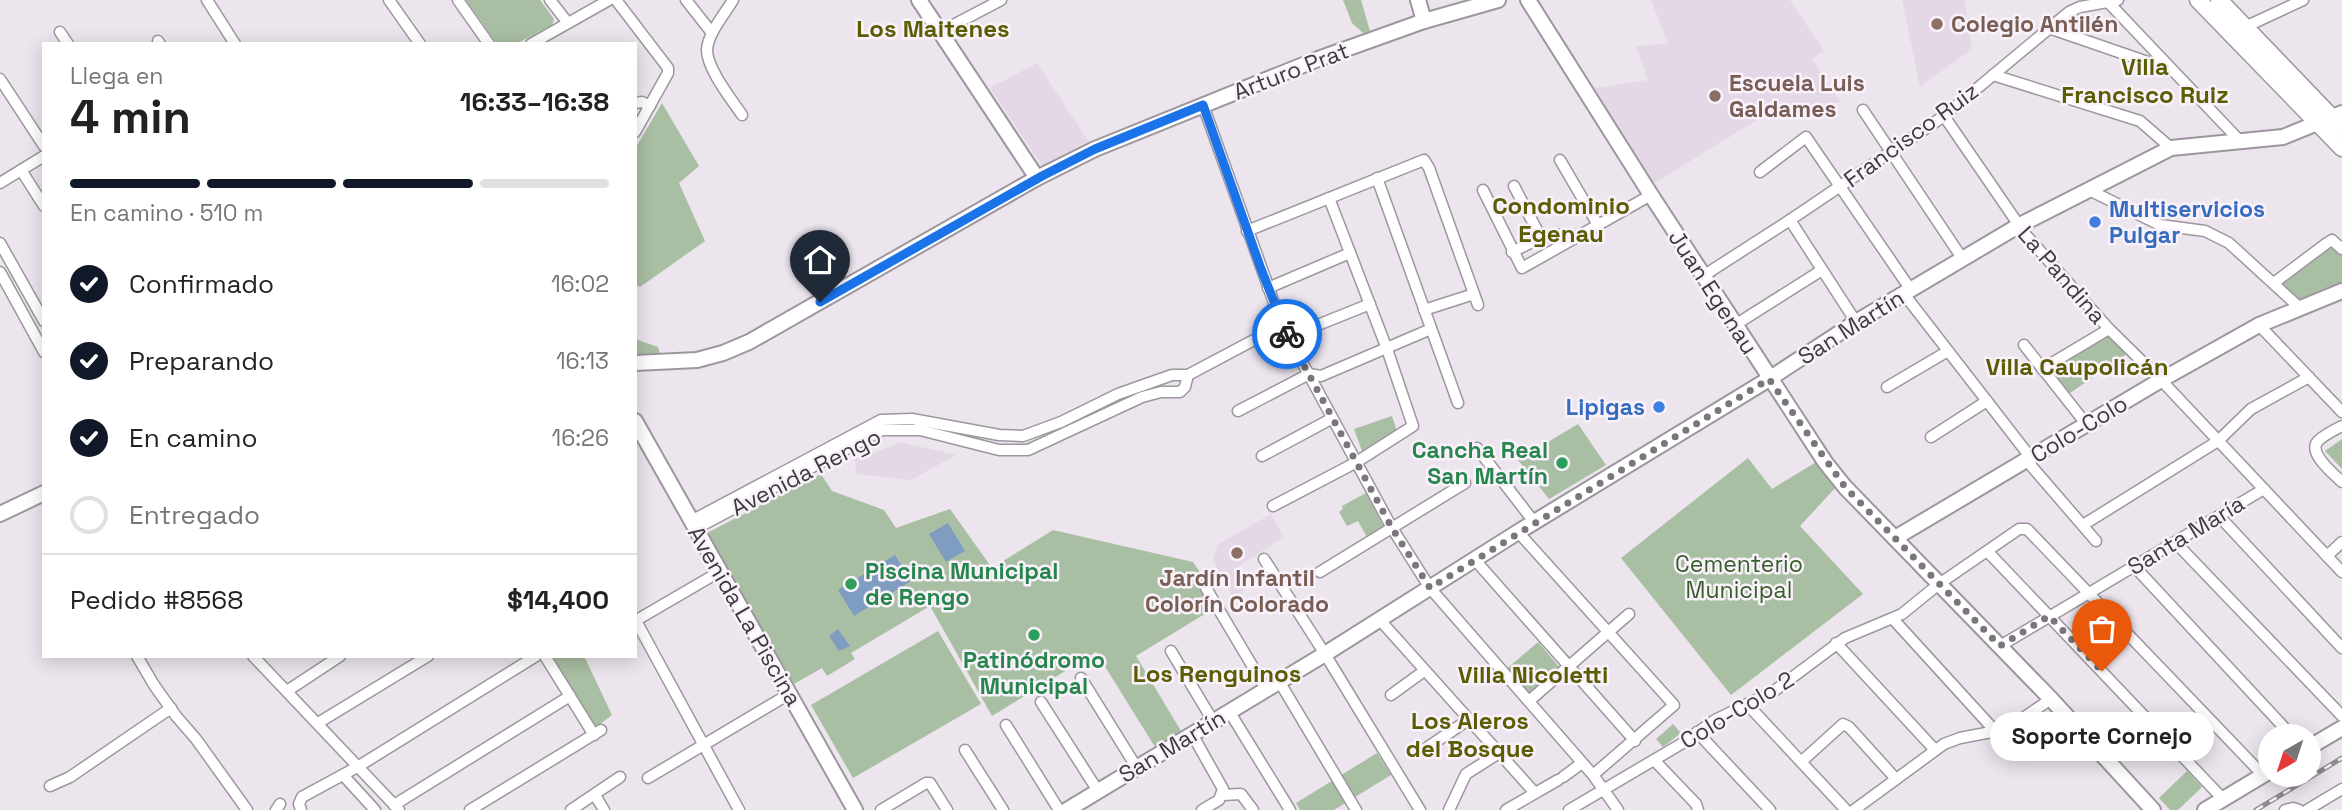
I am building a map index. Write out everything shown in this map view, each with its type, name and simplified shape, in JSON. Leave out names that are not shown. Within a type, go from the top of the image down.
[{"type":"main road","points":[[919,0],[1037,178]]},
{"type":"main road","points":[[1418,0],[1424,21]]},
{"type":"main road","name":"Arturo Prat","points":[[637,363],[697,360],[723,353],[748,342],[1037,178],[1095,149],[1318,59],[1424,21],[1499,0]]},
{"type":"main road","name":"Juan Egenau","points":[[1528,0],[1769,379],[1845,487],[2051,699],[2153,810]]},
{"type":"main road","points":[[2198,0],[2333,121]]},
{"type":"main road","points":[[2220,0],[2333,121],[2342,148]]},
{"type":"main road","name":"San Martín","points":[[1073,808],[1325,654],[1518,531],[1769,379],[1856,322],[2018,226],[2171,149],[2283,137],[2333,121]]},
{"type":"main road","name":"Colo-Colo","points":[[1895,538],[2259,325],[2342,291]]},
{"type":"main road","name":"Avenida La Piscina","points":[[637,425],[855,810]]},
{"type":"main road","points":[[0,514],[42,494]]},
{"type":"main road","points":[[2321,740],[2342,728]]},
{"type":"main road","points":[[2205,810],[2258,778]]},
{"type":"street","points":[[207,0],[234,42]]},
{"type":"street","points":[[389,0],[419,42]]},
{"type":"street","points":[[458,0],[488,42]]},
{"type":"street","points":[[550,0],[568,23]]},
{"type":"street","points":[[535,42],[608,0]]},
{"type":"street","points":[[616,0],[668,68],[668,74],[637,129]]},
{"type":"street","points":[[686,0],[712,33]]},
{"type":"street","points":[[733,0],[712,33],[707,49],[719,80],[742,115]]},
{"type":"street","points":[[940,32],[1001,0]]},
{"type":"street","points":[[2245,27],[2303,0]]},
{"type":"street","points":[[2113,1],[2172,70],[2239,140]]},
{"type":"street","name":"Francisco Ruiz","points":[[1703,276],[1944,116],[2069,12],[2080,7],[2113,1]]},
{"type":"street","points":[[2049,28],[2172,70]]},
{"type":"street","points":[[60,32],[67,42]]},
{"type":"street","points":[[637,44],[646,39]]},
{"type":"street","points":[[1993,75],[2140,121],[2171,149]]},
{"type":"street","points":[[0,79],[42,143]]},
{"type":"street","points":[[637,103],[650,106]]},
{"type":"street","points":[[1203,105],[1282,326],[1392,528],[1430,588],[1593,775],[1618,810]]},
{"type":"street","points":[[1863,110],[1962,258]]},
{"type":"street","name":"La Pandina","points":[[1944,116],[2018,226],[2109,329],[2161,380],[2342,572]]},
{"type":"street","points":[[1760,172],[1806,137],[1948,351],[2029,459],[2096,541]]},
{"type":"street","points":[[0,183],[42,157]]},
{"type":"street","points":[[1247,231],[1424,160],[1478,304]]},
{"type":"street","points":[[1560,160],[1598,225]]},
{"type":"street","points":[[21,170],[42,202]]},
{"type":"street","points":[[1377,178],[1458,403]]},
{"type":"street","points":[[1514,186],[1541,238]]},
{"type":"street","points":[[1483,190],[1521,268],[1651,195]]},
{"type":"street","points":[[2089,190],[2160,225],[2205,232],[2229,243],[2275,282],[2300,308]]},
{"type":"street","points":[[1273,506],[1355,463],[1413,426],[1387,349],[1329,198]]},
{"type":"street","points":[[1790,220],[1856,322]]},
{"type":"street","points":[[1512,252],[1541,238],[1566,234],[1575,238]]},
{"type":"street","points":[[2275,282],[2332,240],[2342,249]]},
{"type":"street","points":[[0,243],[42,317]]},
{"type":"street","points":[[1268,288],[1350,253]]},
{"type":"street","points":[[1735,325],[1822,271]]},
{"type":"street","points":[[0,272],[42,348]]},
{"type":"street","points":[[1424,310],[1474,294]]},
{"type":"street","points":[[1288,337],[1370,304]]},
{"type":"street","points":[[2259,325],[2342,412]]},
{"type":"street","name":"Avenida Rengo","points":[[693,525],[881,420],[912,419],[999,435],[1023,436],[1061,422],[1118,394],[1172,375],[1188,375],[1282,326]]},
{"type":"street","points":[[1238,411],[1310,374],[1321,376],[1431,329]]},
{"type":"street","points":[[2042,369],[2109,329]]},
{"type":"street","points":[[2024,345],[2087,425]]},
{"type":"street","points":[[1887,387],[1948,351]]},
{"type":"street","name":"Avenida Rengo","points":[[693,525],[882,430],[920,430],[999,450],[1028,450],[1142,397],[1161,392],[1180,392],[1185,387],[1188,375]]},
{"type":"street","points":[[2082,525],[2218,441],[2251,409],[2309,377]]},
{"type":"street","points":[[1931,437],[1987,401]]},
{"type":"street","points":[[1262,456],[1331,419]]},
{"type":"street","points":[[2342,426],[2321,439],[2315,447],[2319,458],[2342,482]]},
{"type":"street","points":[[1477,448],[1534,522]]},
{"type":"street","points":[[1320,572],[1465,482]]},
{"type":"street","name":"Santa María","points":[[2000,646],[2264,489]]},
{"type":"street","points":[[2219,516],[2342,648]]},
{"type":"street","name":"Colo-Colo 2","points":[[1569,810],[1715,720],[1782,686],[1836,643],[1909,610],[1939,584],[2019,529],[2027,529],[2090,592]]},
{"type":"street","points":[[1518,531],[1674,705],[1593,775]]},
{"type":"street","points":[[2175,542],[2342,716]]},
{"type":"street","points":[[2327,556],[2342,542]]},
{"type":"street","points":[[1988,552],[2223,799]]},
{"type":"street","points":[[1264,559],[1420,810]]},
{"type":"street","points":[[1475,560],[1635,741]]},
{"type":"street","points":[[2134,566],[2281,724]]},
{"type":"street","points":[[637,620],[719,572]]},
{"type":"street","points":[[1206,588],[1356,810]]},
{"type":"street","points":[[2090,592],[2258,764]]},
{"type":"street","points":[[1529,701],[1629,614]]},
{"type":"street","points":[[1379,619],[1535,793]]},
{"type":"street","points":[[1893,619],[1996,732]]},
{"type":"street","points":[[637,623],[739,810]]},
{"type":"street","points":[[1836,643],[1935,750]]},
{"type":"street","points":[[1171,650],[1213,721]]},
{"type":"street","points":[[138,658],[154,685],[197,738],[247,810]]},
{"type":"street","points":[[256,658],[397,807],[570,696]]},
{"type":"street","points":[[287,691],[337,658]]},
{"type":"street","points":[[318,723],[425,658]]},
{"type":"street","points":[[301,810],[299,804],[302,797],[359,766],[533,658]]},
{"type":"street","points":[[470,810],[597,732],[546,658]]},
{"type":"street","points":[[1391,695],[1424,671]]},
{"type":"street","points":[[1081,678],[1137,768]]},
{"type":"street","points":[[648,778],[789,694]]},
{"type":"street","points":[[1854,810],[1935,750],[1960,738],[2011,727],[2051,699]]},
{"type":"street","points":[[1041,702],[1098,791]]},
{"type":"street","points":[[1747,704],[1846,810]]},
{"type":"street","points":[[50,786],[71,777],[171,708]]},
{"type":"street","points":[[1229,711],[1290,810]]},
{"type":"street","points":[[1428,747],[1468,720]]},
{"type":"street","points":[[1801,762],[1843,724],[1850,727],[1896,779]]},
{"type":"street","points":[[1006,725],[1059,810]]},
{"type":"street","points":[[1697,732],[1767,809]]},
{"type":"street","points":[[1192,734],[1222,786],[1222,795],[1202,810]]},
{"type":"street","points":[[965,750],[1003,810]]},
{"type":"street","points":[[1449,810],[1466,774],[1499,753]]},
{"type":"street","points":[[1654,760],[1696,804],[1698,810]]},
{"type":"street","points":[[1506,810],[1582,763]]},
{"type":"street","points":[[343,775],[375,810]]},
{"type":"street","points":[[571,810],[620,778]]},
{"type":"street","points":[[881,810],[926,783],[930,783],[947,810]]},
{"type":"street","points":[[2307,810],[2342,789]]},
{"type":"street","points":[[1222,795],[1241,794],[1253,810]]},
{"type":"street","points":[[595,795],[604,810]]},
{"type":"street","points":[[2285,810],[2299,810]]},
{"type":"shaded area","name":"Escuela Luis Galdames","points":[[1651,0],[1790,0],[1824,51],[1812,59],[1840,102],[1759,119],[1651,185],[1590,89],[1648,80],[1636,46],[1668,44]]},
{"type":"shaded area","name":"Colegio Antilén","points":[[1902,0],[1964,0],[1972,49],[1920,87]]},
{"type":"shaded area","points":[[1037,63],[1089,142],[1043,167],[990,88]]},
{"type":"shaded area","points":[[900,443],[956,455],[911,480],[856,474],[855,459]]},
{"type":"shaded area","name":"Jardín Infantil Colorín Colorado","points":[[1271,514],[1284,537],[1233,570],[1246,589],[1233,598],[1213,561],[1217,545]]},
{"type":"green space","points":[[466,0],[540,0],[554,19],[552,25],[520,42],[496,42]]},
{"type":"green space","points":[[1343,0],[1361,0],[1370,31],[1363,33],[1352,23]]},
{"type":"green space","points":[[662,103],[699,166],[679,183],[705,241],[640,287],[637,286],[637,146]]},
{"type":"green space","points":[[2332,244],[2342,253],[2342,295],[2302,307],[2278,284]]},
{"type":"green space","points":[[2107,334],[2127,354],[2070,393],[2050,370]]},
{"type":"green space","points":[[637,340],[658,347],[661,359],[637,363]]},
{"type":"green space","points":[[1392,416],[1399,437],[1362,451],[1354,429]]},
{"type":"green space","name":"Cancha Real San Martín","points":[[1578,424],[1606,465],[1549,499],[1518,460]]},
{"type":"green space","points":[[2342,439],[2342,469],[2325,451]]},
{"type":"green space","name":"Cementerio Municipal","points":[[1748,458],[1772,489],[1818,461],[1837,486],[1800,526],[1863,594],[1731,695],[1621,558]]},
{"type":"green space","points":[[821,474],[832,491],[884,510],[896,528],[950,509],[992,568],[1053,530],[1193,562],[1221,604],[1136,656],[1181,731],[1155,747],[1096,652],[992,716],[930,606],[851,653],[855,659],[827,676],[822,668],[794,684],[707,533]]},
{"type":"green space","points":[[1366,493],[1386,530],[1369,541],[1358,521],[1347,526],[1339,512],[1343,509],[1342,506]]},
{"type":"green space","points":[[938,631],[981,704],[853,778],[811,705]]},
{"type":"green space","points":[[1538,642],[1560,668],[1527,697],[1504,671]]},
{"type":"green space","points":[[548,658],[585,658],[612,715],[595,728]]},
{"type":"green space","points":[[1673,724],[1681,733],[1663,747],[1656,739]]},
{"type":"green space","points":[[1377,753],[1391,775],[1334,810],[1300,810],[1296,803]]},
{"type":"green space","points":[[2187,771],[2202,787],[2178,810],[2170,810],[2159,798]]},
{"type":"water","points":[[948,523],[965,551],[946,562],[929,534]]},
{"type":"water","points":[[895,555],[911,581],[854,616],[838,590]]},
{"type":"water","points":[[838,629],[850,646],[839,651],[829,636]]},
{"type":"railway","points":[[2256,810],[2342,758]]},
{"type":"way so far","points":[[1287,334],[1392,528],[1430,588],[1518,531],[1769,379],[1845,487],[2000,646],[2049,616],[2102,671]]},
{"type":"place","name":"Colegio Antilén","points":[[1937,24]]},
{"type":"place","name":"Escuela Luis Galdames","points":[[1715,96]]},
{"type":"place","name":"Multiservicios Pulgar","points":[[2095,222]]},
{"type":"place","name":"Lipigas","points":[[1659,407]]},
{"type":"place","name":"Cancha Real San Martín","points":[[1562,463]]},
{"type":"place","name":"Jardín Infantil Colorín Colorado","points":[[1237,553]]},
{"type":"place","name":"Piscina Municipal de Rengo","points":[[851,584]]},
{"type":"place","name":"Patinódromo Municipal","points":[[1034,635]]},
{"type":"place","name":"Soporte Cornejo","points":[[2102,671]]},
{"type":"district","name":"Los Maitenes","points":[[933,28]]},
{"type":"district","name":"Villa Francisco Ruiz","points":[[2145,80]]},
{"type":"district","name":"Condominio Egenau","points":[[1561,219]]},
{"type":"district","name":"Villa Caupolicán","points":[[2077,366]]},
{"type":"district","name":"Los Renguinos","points":[[1217,673]]},
{"type":"district","name":"Villa Nicoletti","points":[[1533,674]]},
{"type":"district","name":"Los Aleros del Bosque","points":[[1470,734]]},
{"type":"route","points":[[820,302],[1042,176],[1095,149],[1203,105],[1287,334]]}]
